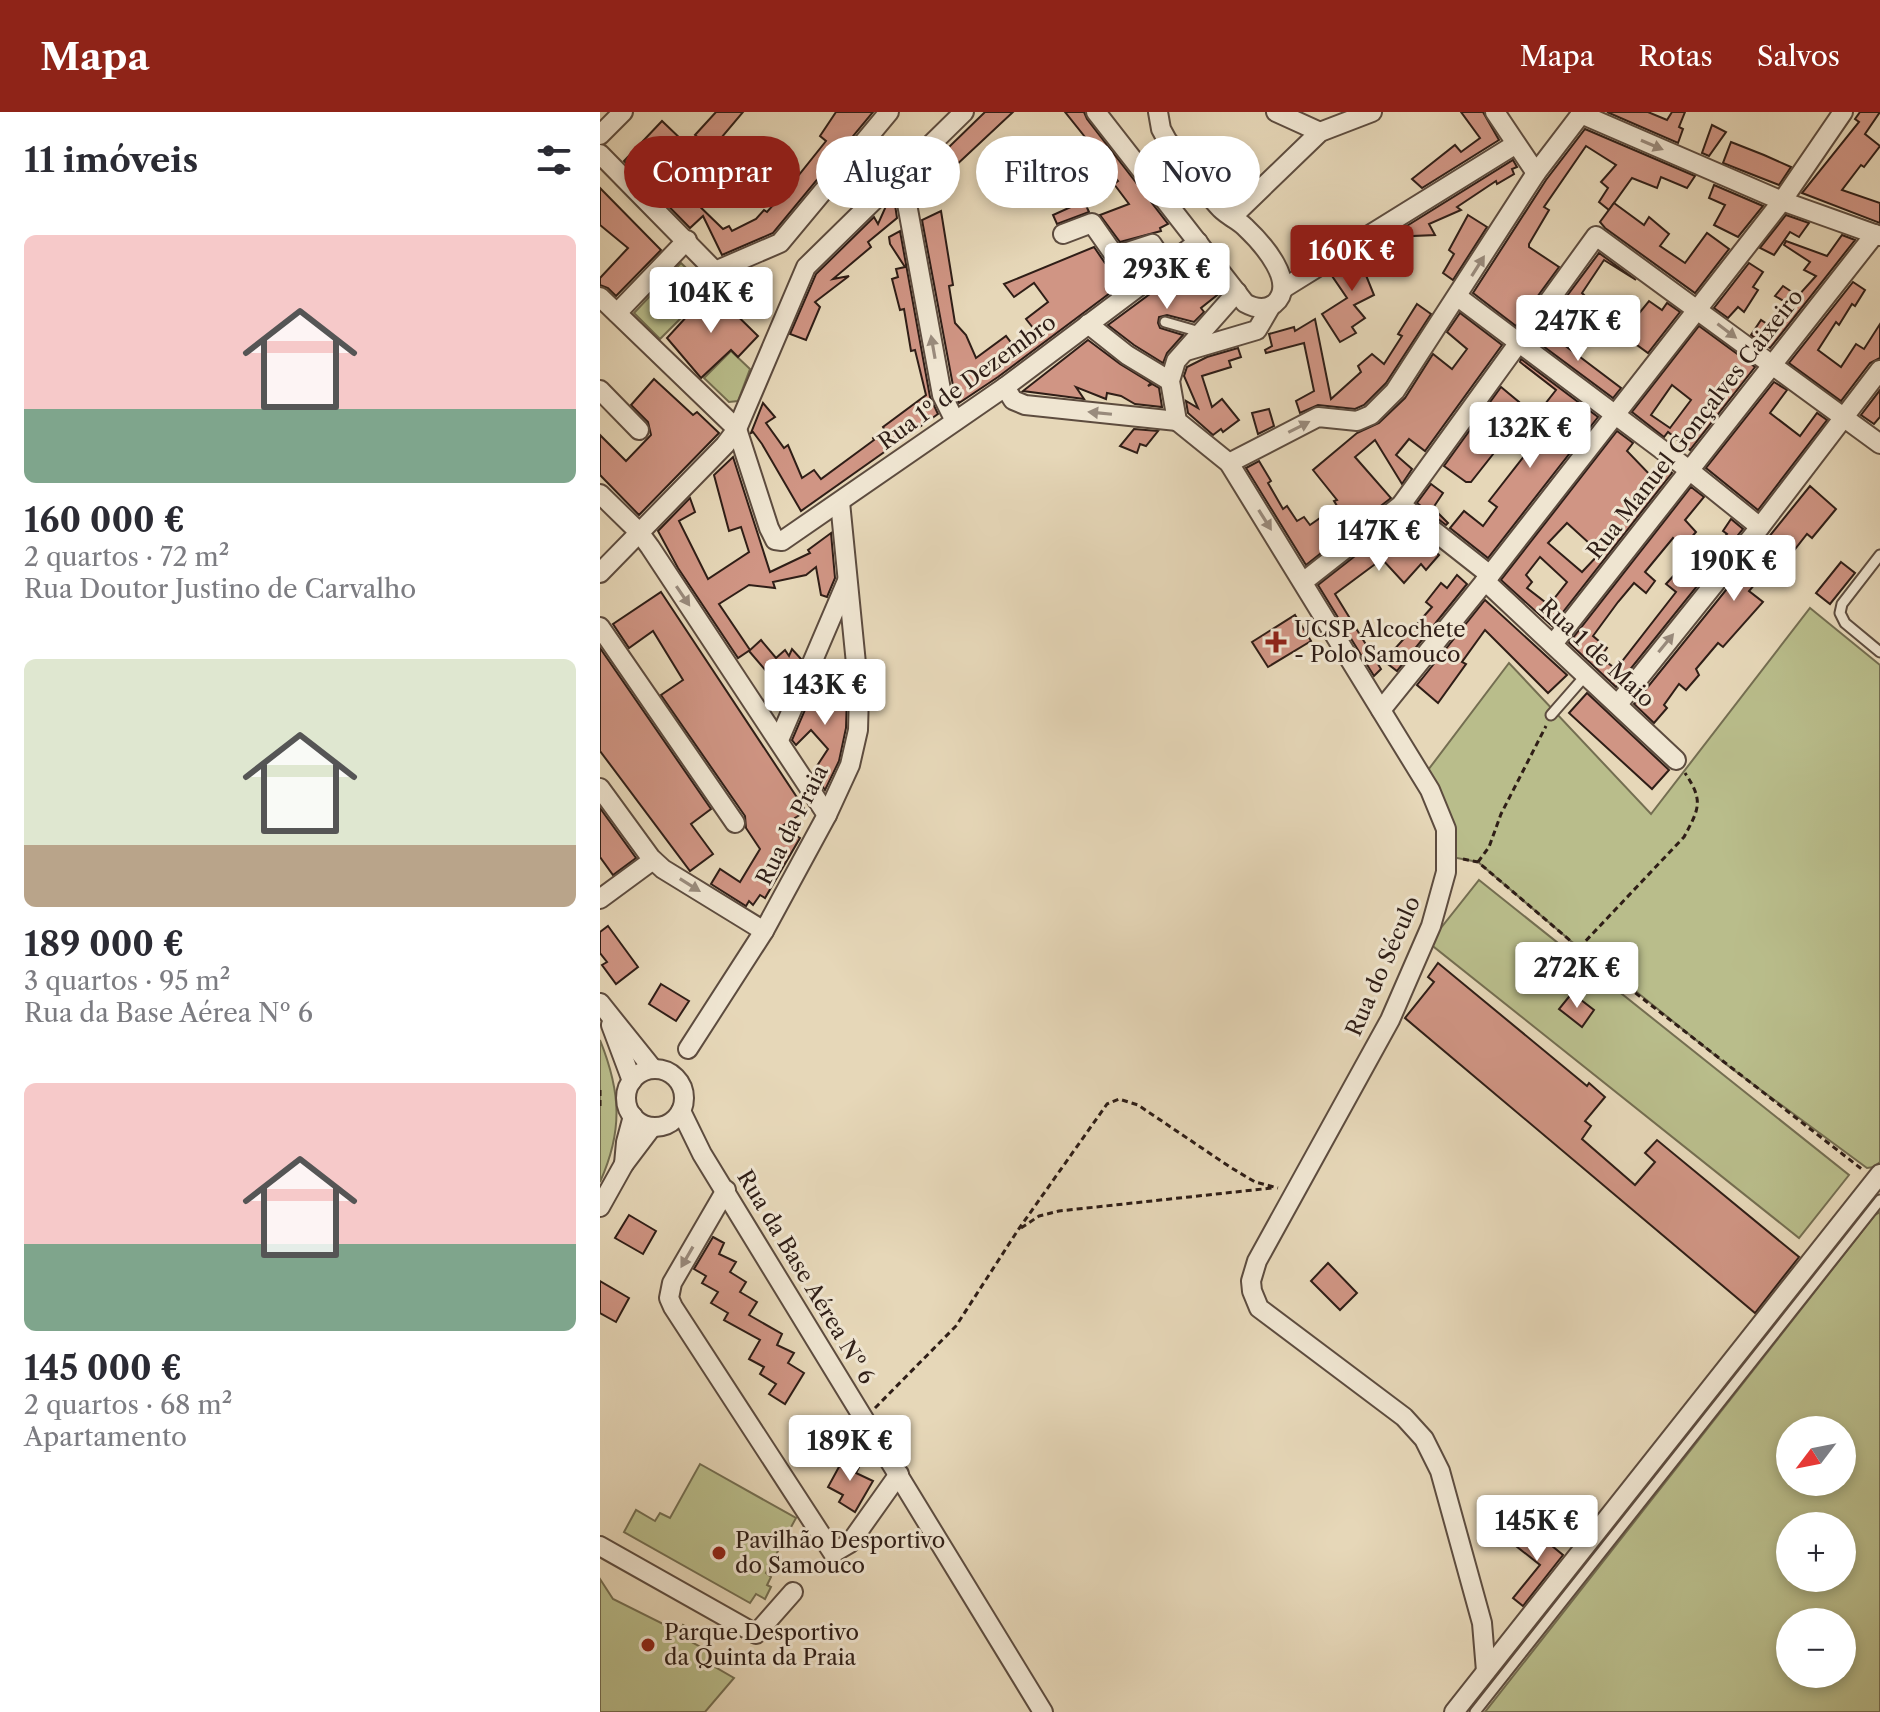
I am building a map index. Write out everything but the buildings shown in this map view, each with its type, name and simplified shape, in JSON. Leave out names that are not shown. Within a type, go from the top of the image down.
[{"type":"street","points":[[600,135],[623,112]]},
{"type":"street","points":[[600,154],[715,271],[780,243],[889,112]]},
{"type":"street","points":[[938,136],[964,112]]},
{"type":"street","points":[[1096,112],[1245,303],[1254,308],[1271,306]]},
{"type":"street","points":[[1158,112],[1167,140],[1222,209],[1245,227],[1278,268],[1284,288]]},
{"type":"street","points":[[1276,112],[1320,132]]},
{"type":"street","points":[[1232,217],[1320,132],[1372,112]]},
{"type":"street","points":[[1495,112],[1536,173]]},
{"type":"street","points":[[1381,710],[1782,201],[1843,112]]},
{"type":"street","points":[[1229,463],[1318,417],[1357,421],[1371,415],[1395,391],[1536,173],[1580,113],[1782,201],[1878,235]]},
{"type":"street","points":[[1186,351],[1257,330],[1284,288],[1516,144]]},
{"type":"street","points":[[600,573],[737,429],[806,267],[864,208]]},
{"type":"street","points":[[908,208],[942,395],[955,421]]},
{"type":"street","points":[[1063,234],[1092,223],[1115,256],[1152,244],[1166,265]]},
{"type":"street","points":[[788,230],[815,256]]},
{"type":"street","name":"Rua Manuel Gonçalves Caixeiro","points":[[1553,644],[1878,235]]},
{"type":"street","points":[[1303,582],[1401,505],[1596,236],[1880,444]]},
{"type":"street","points":[[617,313],[687,240]]},
{"type":"street","name":"Rua 1º de Dezembro","points":[[737,429],[769,528],[775,540],[782,541],[1005,387],[1198,242]]},
{"type":"street","points":[[1005,387],[1013,400],[1025,405],[1177,421],[1170,381],[1176,361],[1237,292]]},
{"type":"street","points":[[600,297],[737,429]]},
{"type":"street","points":[[1458,297],[1760,527]]},
{"type":"street","points":[[1088,324],[1127,355],[1170,381]]},
{"type":"street","points":[[1618,704],[1760,527],[1880,370]]},
{"type":"street","points":[[600,390],[639,430]]},
{"type":"street","name":"Rua do Século","points":[[1177,421],[1229,463],[1430,790],[1446,829],[1446,872],[1431,926],[1390,1020],[1293,1192],[1253,1271],[1251,1281],[1254,1300],[1259,1308],[1404,1417],[1424,1439],[1440,1471],[1482,1623],[1486,1671]]},
{"type":"street","points":[[600,494],[639,532],[827,815]]},
{"type":"street","name":"Rua da Praia","points":[[688,1049],[764,931],[827,815],[850,765],[858,730],[859,694],[840,502]]},
{"type":"street","name":"Rua 1 de Maio","points":[[1401,505],[1488,578],[1676,760]]},
{"type":"street","points":[[779,740],[848,580]]},
{"type":"street","points":[[600,627],[735,823]]},
{"type":"street","points":[[600,788],[663,869],[764,931]]},
{"type":"street","points":[[600,899],[653,860]]},
{"type":"street","points":[[603,1007],[653,1069]]},
{"type":"street","points":[[603,1007],[632,1081]]},
{"type":"street","points":[[600,1207],[624,1164],[659,1126],[681,1111],[684,1102],[681,1085],[671,1074],[653,1069],[641,1073],[632,1081],[626,1098],[633,1116],[643,1125],[659,1126],[702,1154]]},
{"type":"street","points":[[681,1111],[702,1154]]},
{"type":"street","points":[[624,1164],[633,1116]]},
{"type":"street","name":"Rua da Base Aérea Nº 6","points":[[702,1154],[1043,1712]]},
{"type":"street","points":[[1454,1712],[1878,1177]]},
{"type":"street","points":[[726,1190],[672,1283],[669,1298],[673,1307],[833,1553],[850,1543],[899,1474]]},
{"type":"street","points":[[600,1546],[756,1634],[793,1592]]},
{"type":"street","points":[[1482,1623],[1497,1630],[1520,1628]]},
{"type":"lane","points":[[1165,322],[1200,332]]},
{"type":"lane","points":[[1880,555],[1842,604],[1840,613],[1845,623],[1880,652]]},
{"type":"lane","points":[[1551,715],[1586,675]]},
{"type":"lane","points":[[1475,1712],[1880,1200]]},
{"type":"path","points":[[1478,862],[1489,847],[1501,814],[1551,715]]},
{"type":"path","points":[[1579,948],[1684,837],[1696,815],[1699,799],[1693,784],[1676,760]]},
{"type":"path","points":[[1446,856],[1478,862],[1579,948],[1878,1177]]},
{"type":"path","points":[[600,1090],[600,1110]]},
{"type":"path","points":[[861,1412],[876,1407],[956,1326],[1018,1230],[1107,1104],[1119,1099],[1138,1105],[1255,1182],[1293,1192]]},
{"type":"path","points":[[1018,1230],[1039,1216],[1059,1211],[1274,1187]]},
{"type":"green space","points":[[681,263],[709,290],[660,339],[634,313]]},
{"type":"green space","points":[[731,351],[750,369],[738,401],[729,402],[704,378]]},
{"type":"green space","points":[[1810,608],[1880,665],[1880,1162],[1867,1168],[1727,1065],[1579,948],[1478,862],[1446,856],[1422,778],[1509,663],[1651,814]]},
{"type":"green space","points":[[1479,880],[1849,1175],[1799,1238],[1429,943]]},
{"type":"green space","points":[[600,1040],[612,1077],[616,1128],[600,1182]]},
{"type":"green space","points":[[1880,1212],[1880,1712],[1485,1712],[1875,1215]]},
{"type":"green space","name":"Pavilhão Desportivo do Samouco","points":[[700,1464],[796,1518],[766,1573],[771,1577],[767,1585],[771,1587],[765,1599],[756,1594],[750,1603],[624,1532],[636,1510],[655,1521],[660,1513],[670,1518]]},
{"type":"green space","name":"Parque Desportivo da Quinta da Praia","points":[[600,1579],[613,1599],[679,1632],[683,1625],[693,1631],[688,1640],[706,1650],[710,1664],[734,1678],[705,1712],[600,1712]]},
{"type":"place","name":"UCSP Alcochete - Polo Samouco","points":[[1276,642]]},
{"type":"place","name":"Pavilhão Desportivo do Samouco","points":[[719,1553]]},
{"type":"place","name":"Parque Desportivo da Quinta da Praia","points":[[648,1645]]}]
